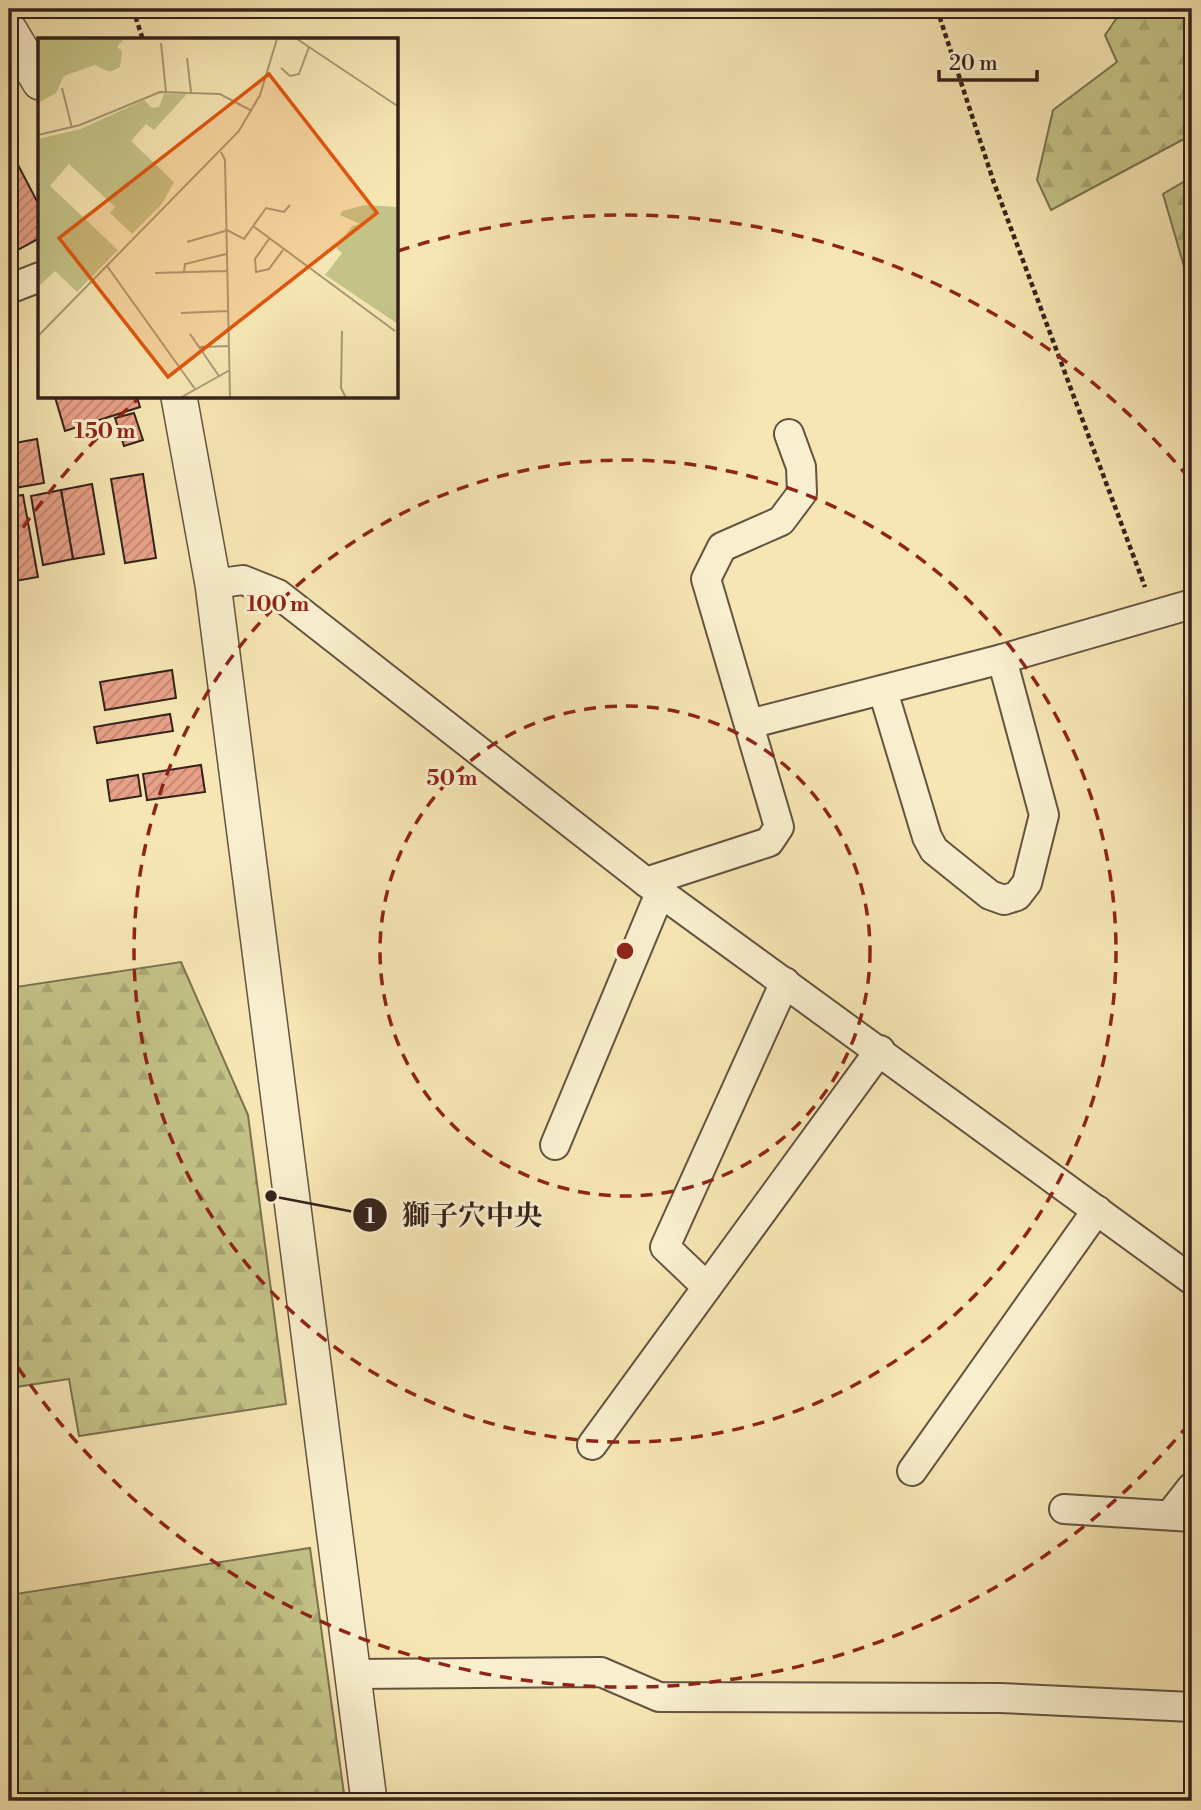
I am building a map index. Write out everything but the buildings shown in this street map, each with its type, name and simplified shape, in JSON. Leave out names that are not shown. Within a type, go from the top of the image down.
[{"type":"street","points":[[9,30],[38,79]]},
{"type":"street","points":[[9,289],[38,278]]},
{"type":"street","points":[[179,399],[213,584],[369,1801]]},
{"type":"street","points":[[555,1145],[653,887],[769,842],[779,827],[706,579],[722,547],[781,521],[802,493],[801,467],[789,434]]},
{"type":"street","points":[[213,584],[243,580],[278,594],[653,887],[1192,1280]]},
{"type":"street","points":[[749,724],[1002,659],[1192,604]]},
{"type":"street","points":[[883,691],[927,838],[934,850],[990,895],[1004,900],[1017,895],[1027,883],[1044,815],[1002,659]]},
{"type":"street","points":[[707,1286],[666,1247],[785,982]]},
{"type":"street","points":[[592,1444],[880,1050]]},
{"type":"street","points":[[912,1471],[1097,1210]]},
{"type":"street","points":[[1064,1509],[1181,1516],[1192,1487]]},
{"type":"street","points":[[353,1674],[601,1672],[659,1697],[1000,1698],[1192,1707]]},
{"type":"path","points":[[133,9],[142,38]]},
{"type":"path","points":[[937,9],[994,183],[1155,614]]},
{"type":"green space","points":[[1123,9],[1192,9],[1192,159],[1184,139],[1051,210],[1037,180],[1053,110],[1117,62],[1105,35]]},
{"type":"green space","points":[[1192,177],[1192,294],[1163,194]]},
{"type":"green space","points":[[181,962],[248,1115],[286,1404],[79,1436],[69,1379],[9,1388],[9,988]]},
{"type":"green space","points":[[310,1548],[345,1801],[9,1801],[9,1595]]},
{"type":"place","name":"獅子穴中央","points":[[271,1196]]}]
